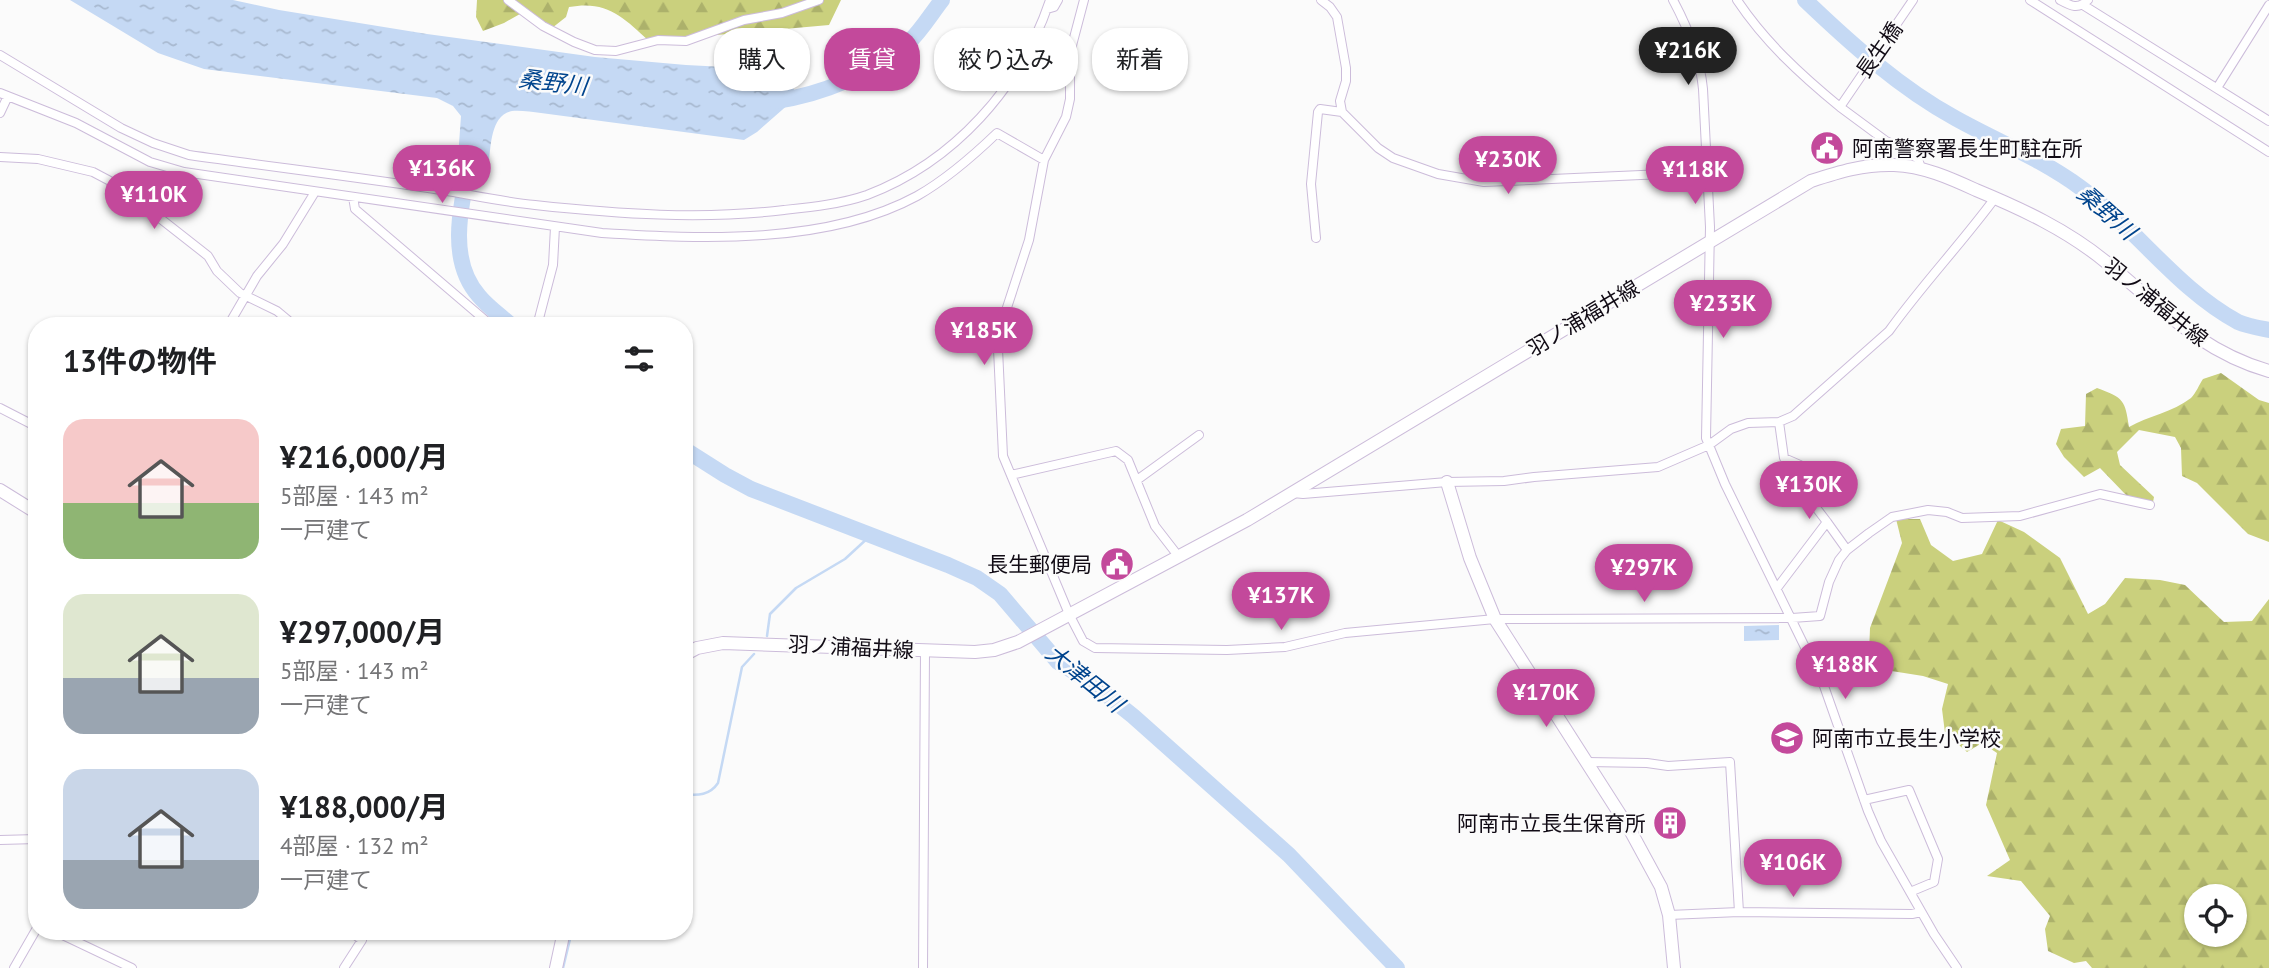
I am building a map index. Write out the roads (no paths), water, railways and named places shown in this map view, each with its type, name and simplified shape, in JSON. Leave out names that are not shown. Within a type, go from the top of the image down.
[{"type":"main road","name":"羽ノ浦福井線","points":[[693,650],[723,643],[985,651],[1018,642],[1179,557],[1292,493],[1811,181],[1849,169],[1897,165],[1922,168],[2054,226],[2082,244],[2208,346],[2248,365],[2269,370]]},
{"type":"main road","points":[[1447,482],[1470,558],[1495,619],[1630,830],[1661,887],[1669,915],[1674,968]]},
{"type":"main road","points":[[0,491],[28,506]]},
{"type":"main road","points":[[556,968],[562,940]]},
{"type":"street","points":[[508,0],[543,26],[574,42],[595,50],[616,51],[658,40],[686,41],[744,20],[782,13],[819,0]]},
{"type":"street","points":[[0,55],[121,128],[153,143],[189,155],[533,205],[661,215],[745,215],[823,206],[866,195],[906,177],[953,145],[1013,79],[1031,46],[1050,0]]},
{"type":"street","points":[[1046,9],[1054,7],[1059,0]]},
{"type":"street","points":[[1084,0],[1070,53],[1070,99],[1066,117],[1044,160],[1029,240],[999,339],[1003,456],[1069,614],[1083,641],[1095,648],[1227,650],[1285,647],[1345,633],[1495,619],[1820,616],[1833,574],[1847,550],[1892,517],[1928,510],[1947,512],[1962,518],[2020,516],[2100,494],[2150,505]]},
{"type":"street","points":[[1321,0],[1337,17],[1346,68],[1346,81],[1340,101],[1342,112],[1378,148],[1393,158],[1457,179],[1484,182],[1708,172]]},
{"type":"street","points":[[1673,0],[1701,70],[1710,227],[1706,438],[1725,484],[1825,686],[1881,841],[1921,912],[1958,968]]},
{"type":"street","points":[[1737,0],[1767,40],[1805,78],[1842,104],[1886,141],[1918,159],[1922,168]]},
{"type":"street","name":"長生橋","points":[[1842,104],[1913,0]]},
{"type":"street","points":[[2030,0],[2269,152]]},
{"type":"street","points":[[2060,0],[2073,7],[2085,2],[2269,121]]},
{"type":"street","points":[[2217,88],[2269,5]]},
{"type":"street","points":[[0,113],[4,95],[76,123],[150,162],[184,172],[555,227],[666,237],[718,237],[814,229],[881,212],[916,197],[950,175],[997,133],[1044,160]]},
{"type":"street","points":[[1317,238],[1311,184],[1317,120],[1320,109],[1342,112]]},
{"type":"street","points":[[0,157],[38,159],[93,172],[110,181],[208,256],[217,271],[246,296],[284,317]]},
{"type":"street","points":[[233,317],[257,276],[283,244],[315,192]]},
{"type":"street","points":[[353,197],[355,209],[481,317]]},
{"type":"street","points":[[1292,493],[1303,495],[1447,482],[1504,481],[1658,467],[1709,445],[1731,429],[1748,423],[1780,422],[1799,412],[1889,331],[1900,314],[1970,232],[1994,198]]},
{"type":"street","points":[[539,317],[553,265],[555,227]]},
{"type":"street","points":[[0,408],[28,422]]},
{"type":"street","points":[[1780,422],[1784,458],[1803,469],[1811,501],[1847,550]]},
{"type":"street","points":[[1137,480],[1199,435]]},
{"type":"street","points":[[1011,475],[1116,451],[1128,460],[1155,526],[1179,557]]},
{"type":"street","points":[[1777,588],[1827,522]]},
{"type":"street","points":[[923,968],[925,651]]},
{"type":"street","points":[[1587,762],[1668,766],[1730,762],[1739,912]]},
{"type":"street","points":[[1864,800],[1909,790],[1938,859],[1934,883],[1910,892]]},
{"type":"street","points":[[0,840],[28,839]]},
{"type":"street","points":[[1669,915],[1739,912],[1921,912]]},
{"type":"street","points":[[14,968],[30,940]]},
{"type":"street","points":[[73,940],[132,968]]},
{"type":"street","points":[[344,968],[362,940]]},
{"type":"water","points":[[70,0],[233,0],[427,34],[595,57],[714,66],[714,91],[795,91],[798,96],[744,140],[512,111],[500,118],[496,124],[489,161],[458,158],[461,116],[453,106],[437,98],[204,69],[158,53]]},
{"type":"water","points":[[1779,625],[1779,640],[1744,641],[1744,626]]},
{"type":"waterway","name":"桑野川","points":[[776,101],[828,88],[880,64],[913,38],[942,0]]},
{"type":"waterway","name":"桑野川","points":[[1805,0],[1858,48],[1915,93],[2081,188],[2120,221],[2195,293],[2216,308],[2238,322],[2269,330]]},
{"type":"waterway","name":"大津田川","points":[[475,139],[463,200],[459,241],[468,279],[479,296],[501,317]]},
{"type":"waterway","name":"大津田川","points":[[693,455],[751,489],[948,565],[977,578],[1000,594],[1058,662],[1089,681],[1133,716],[1289,855],[1397,968]]},
{"type":"waterway","points":[[767,636],[770,614],[796,588],[845,559],[870,536]]},
{"type":"waterway","points":[[693,795],[703,794],[718,783],[742,667],[754,654]]},
{"type":"waterway","points":[[563,968],[570,940]]},
{"type":"place","name":"阿南警察署長生町駐在所","points":[[1827,148]]},
{"type":"place","name":"長生郵便局","points":[[1117,564]]},
{"type":"place","name":"阿南市立長生小学校","points":[[1787,738]]},
{"type":"place","name":"阿南市立長生保育所","points":[[1670,823]]}]
